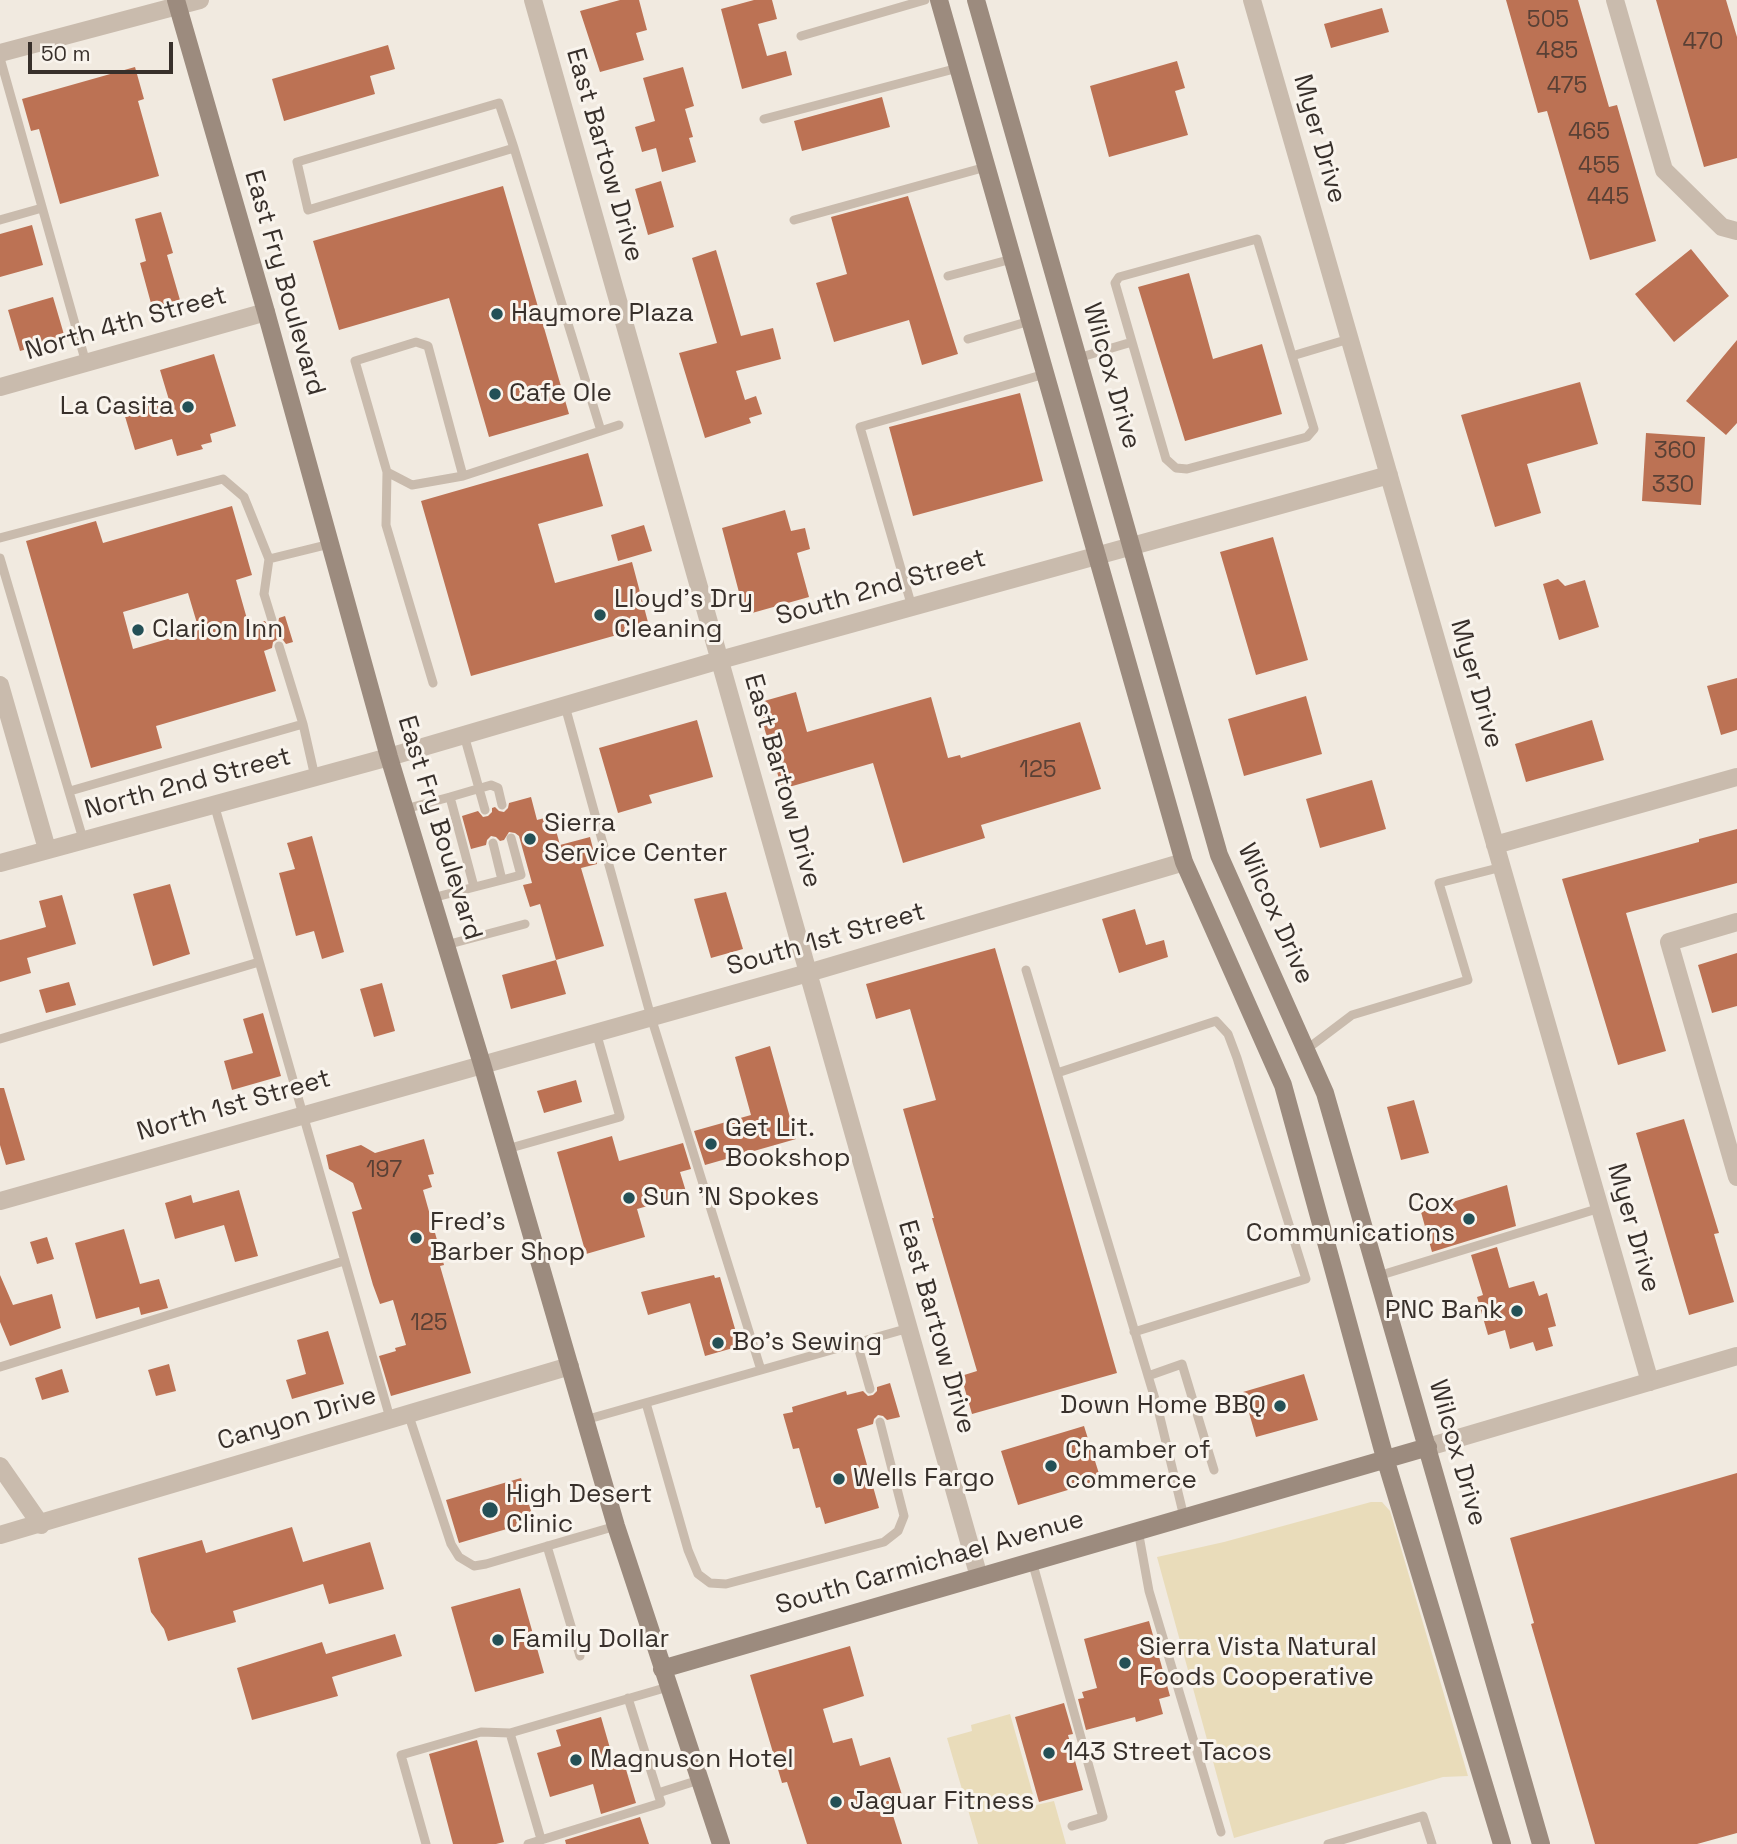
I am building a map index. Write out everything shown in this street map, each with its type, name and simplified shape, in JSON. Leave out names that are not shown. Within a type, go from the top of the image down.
[{"type":"street","points":[[0,55],[177,3],[200,0]]},
{"type":"street","name":"East Bartow Drive","points":[[533,0],[979,1577]]},
{"type":"street","points":[[939,0],[1184,862],[1283,1085],[1385,1458],[1502,1844]]},
{"type":"street","name":"Wilcox Drive","points":[[976,0],[1219,855],[1325,1093],[1541,1844]]},
{"type":"street","name":"Myer Drive","points":[[1252,0],[1650,1382]]},
{"type":"street","points":[[1615,0],[1664,170],[1722,226],[1737,232]]},
{"type":"street","name":"East Fry Boulevard","points":[[177,3],[389,757],[482,1064],[616,1526],[721,1844]]},
{"type":"street","name":"North 4th Street","points":[[0,387],[266,312]]},
{"type":"street","name":"South 2nd Street","points":[[389,757],[720,660],[1388,475]]},
{"type":"street","points":[[0,685],[47,849]]},
{"type":"street","name":"North 2nd Street","points":[[0,863],[389,757]]},
{"type":"street","points":[[1495,845],[1737,777]]},
{"type":"street","name":"South 1st Street","points":[[482,1064],[808,973],[1184,862]]},
{"type":"street","points":[[1737,922],[1669,942],[1737,1177]]},
{"type":"street","name":"North 1st Street","points":[[0,1201],[482,1064]]},
{"type":"street","name":"South Carmichael Avenue","points":[[662,1669],[1737,1356]]},
{"type":"street","name":"Canyon Drive","points":[[0,1535],[570,1366]]},
{"type":"street","points":[[0,1466],[41,1525]]},
{"type":"lane","points":[[802,36],[925,0]]},
{"type":"lane","points":[[0,55],[86,363]]},
{"type":"lane","points":[[764,120],[958,68]]},
{"type":"lane","points":[[514,148],[308,209],[297,162],[499,103],[514,148],[601,431]]},
{"type":"lane","points":[[794,220],[986,167]]},
{"type":"lane","points":[[0,220],[42,208]]},
{"type":"lane","points":[[1256,239],[1314,429],[1307,437],[1187,469],[1176,468],[1166,459],[1132,342],[1115,284],[1119,277],[1256,239]]},
{"type":"lane","points":[[948,276],[1012,259]]},
{"type":"lane","points":[[968,340],[1030,321]]},
{"type":"lane","points":[[1292,356],[1349,339]]},
{"type":"lane","points":[[433,683],[386,525],[387,472],[355,361],[416,342],[428,346],[463,476]]},
{"type":"lane","points":[[1078,358],[1132,342]]},
{"type":"lane","points":[[912,607],[860,427],[1045,374]]},
{"type":"lane","points":[[387,472],[412,485],[463,476],[618,425]]},
{"type":"lane","points":[[0,538],[222,479],[244,497],[269,559],[264,594],[272,620]]},
{"type":"lane","points":[[269,559],[330,544]]},
{"type":"lane","points":[[0,558],[83,839]]},
{"type":"lane","points":[[279,646],[316,777]]},
{"type":"lane","points":[[565,706],[651,1017],[761,1370]]},
{"type":"lane","points":[[70,791],[303,724]]},
{"type":"lane","points":[[464,735],[485,810]]},
{"type":"lane","points":[[405,808],[491,785],[498,788],[502,805]]},
{"type":"lane","points":[[450,797],[474,887]]},
{"type":"lane","points":[[214,804],[390,1418]]},
{"type":"lane","points":[[432,898],[521,875],[510,838]]},
{"type":"lane","points":[[493,843],[502,880]]},
{"type":"lane","points":[[1307,1049],[1352,1015],[1468,981],[1439,883],[1502,867]]},
{"type":"lane","points":[[446,945],[524,924]]},
{"type":"lane","points":[[0,1039],[259,962]]},
{"type":"lane","points":[[1026,970],[1148,1376],[1184,1517]]},
{"type":"lane","points":[[1056,1073],[1216,1021],[1228,1034],[1237,1058],[1306,1279],[1135,1332]]},
{"type":"lane","points":[[507,1149],[620,1117],[596,1032]]},
{"type":"lane","points":[[1378,1276],[1600,1208]]},
{"type":"lane","points":[[0,1367],[344,1261]]},
{"type":"lane","points":[[585,1420],[909,1328]]},
{"type":"lane","points":[[857,1343],[870,1389]]},
{"type":"lane","points":[[1148,1376],[1182,1364],[1214,1470]]},
{"type":"lane","points":[[646,1403],[688,1550],[698,1574],[710,1583],[726,1584],[884,1542],[898,1531],[904,1516],[880,1422]]},
{"type":"lane","points":[[408,1413],[450,1544],[459,1557],[474,1566],[616,1526]]},
{"type":"lane","points":[[1138,1530],[1149,1591],[1221,1832]]},
{"type":"lane","points":[[547,1546],[580,1656]]},
{"type":"lane","points":[[1032,1561],[1103,1817],[1072,1826]]},
{"type":"lane","points":[[426,1844],[401,1755],[481,1732],[510,1733],[668,1686]]},
{"type":"lane","points":[[528,1844],[661,1803],[628,1698]]},
{"type":"lane","points":[[510,1733],[541,1839]]},
{"type":"lane","points":[[658,1793],[699,1780]]},
{"type":"lane","points":[[1328,1844],[1423,1816],[1432,1844]]},
{"type":"sand","points":[[1371,1502],[1382,1502],[1390,1511],[1468,1776],[1443,1777],[1234,1838],[1157,1557],[1224,1542]]},
{"type":"sand","points":[[1010,1714],[1036,1805],[1054,1801],[1066,1844],[978,1844],[947,1738],[972,1731],[971,1725]]},
{"type":"building","points":[[620,0],[639,0],[647,30],[636,33],[644,60],[600,72],[580,11]]},
{"type":"building","points":[[754,0],[772,0],[777,19],[758,24],[767,56],[786,51],[792,75],[742,89],[721,9]]},
{"type":"building","points":[[1506,0],[1578,0],[1609,107],[1617,105],[1656,241],[1590,260],[1547,111],[1538,113]]},
{"type":"building","points":[[1656,0],[1726,0],[1737,37],[1737,158],[1704,167]]},
{"type":"building","points":[[1382,8],[1389,32],[1331,48],[1324,24]]},
{"type":"building","points":[[388,45],[395,69],[370,76],[375,94],[284,121],[272,79]]},
{"type":"building","points":[[1177,61],[1185,88],[1175,91],[1188,135],[1109,157],[1090,86]]},
{"type":"building","points":[[135,67],[144,99],[138,101],[159,176],[60,204],[39,129],[31,131],[22,99]]},
{"type":"building","points":[[683,67],[694,106],[685,109],[693,137],[689,138],[696,162],[662,172],[656,148],[642,152],[635,127],[655,121],[643,78]]},
{"type":"building","points":[[882,97],[890,127],[802,151],[794,121]]},
{"type":"building","points":[[661,181],[674,227],[648,235],[635,189]]},
{"type":"building","name":"Haymore Plaza","points":[[503,186],[569,414],[489,437],[449,298],[339,330],[313,241]]},
{"type":"building","points":[[908,196],[958,354],[922,365],[909,320],[834,342],[816,283],[847,274],[831,217]]},
{"type":"building","points":[[161,212],[173,253],[167,255],[180,300],[152,307],[140,263],[146,261],[135,219]]},
{"type":"building","points":[[32,225],[43,265],[0,277],[0,234]]},
{"type":"building","points":[[1691,249],[1729,296],[1674,342],[1635,294]]},
{"type":"building","points":[[716,250],[741,336],[773,328],[781,359],[736,371],[745,400],[756,396],[762,414],[749,418],[751,423],[705,438],[679,353],[717,343],[692,258]]},
{"type":"building","points":[[1189,273],[1213,359],[1262,344],[1282,414],[1185,441],[1138,287]]},
{"type":"building","points":[[53,297],[65,338],[20,351],[8,310]]},
{"type":"building","points":[[1737,340],[1737,423],[1726,435],[1686,401]]},
{"type":"building","name":"La Casita","points":[[214,354],[236,426],[210,434],[212,442],[201,445],[203,449],[177,456],[172,439],[135,450],[124,413],[169,400],[160,370]]},
{"type":"building","points":[[1580,382],[1598,444],[1527,464],[1541,513],[1495,527],[1461,415]]},
{"type":"building","points":[[1020,393],[1043,481],[913,516],[889,427]]},
{"type":"building","points":[[1646,433],[1705,437],[1701,505],[1642,501]]},
{"type":"building","points":[[588,453],[603,506],[538,524],[555,583],[632,562],[649,626],[471,676],[421,501]]},
{"type":"building","points":[[232,506],[252,575],[236,580],[249,626],[265,621],[268,626],[273,627],[278,624],[279,618],[285,616],[293,642],[286,644],[278,639],[273,642],[272,648],[264,651],[276,691],[156,726],[162,748],[91,768],[26,541],[96,521],[103,543]],"holes":[[[188,593],[199,630],[133,649],[123,612]]]},
{"type":"building","points":[[785,510],[791,531],[805,528],[810,549],[797,553],[809,597],[745,615],[722,528]]},
{"type":"building","points":[[644,525],[652,551],[618,561],[611,535]]},
{"type":"building","points":[[1273,537],[1308,660],[1256,675],[1220,552]]},
{"type":"building","points":[[1558,579],[1565,586],[1585,580],[1599,627],[1559,640],[1543,584]]},
{"type":"building","points":[[1737,678],[1737,730],[1721,735],[1707,686]]},
{"type":"building","points":[[796,692],[807,732],[931,697],[948,758],[960,755],[961,758],[1080,722],[1101,789],[981,825],[985,838],[903,863],[873,763],[782,789],[757,703]]},
{"type":"building","points":[[1306,696],[1322,754],[1244,776],[1228,719]]},
{"type":"building","points":[[697,720],[713,777],[649,795],[652,803],[618,813],[599,748]]},
{"type":"building","points":[[1592,720],[1604,760],[1526,782],[1515,744]]},
{"type":"building","points":[[1372,780],[1386,829],[1320,848],[1306,799]]},
{"type":"building","points":[[531,797],[537,820],[552,816],[560,845],[590,837],[597,864],[581,868],[604,946],[556,960],[540,904],[530,907],[523,885],[532,883],[519,836],[509,832],[504,840],[500,841],[491,836],[486,845],[471,849],[462,816],[478,811],[483,817],[488,816],[495,807],[504,812],[509,803]]},
{"type":"building","points":[[1737,829],[1737,883],[1626,913],[1666,1051],[1618,1065],[1562,879]]},
{"type":"building","points":[[312,836],[344,952],[322,959],[314,931],[296,936],[279,873],[295,869],[287,843]]},
{"type":"building","points":[[170,884],[190,954],[153,966],[133,894]]},
{"type":"building","points":[[726,892],[743,949],[711,958],[694,899]]},
{"type":"building","points":[[62,895],[76,944],[27,958],[31,973],[0,982],[0,940],[46,927],[39,901]]},
{"type":"building","points":[[1135,909],[1146,945],[1164,940],[1168,957],[1119,973],[1102,919]]},
{"type":"building","points":[[995,948],[1117,1373],[972,1414],[961,1376],[977,1371],[903,1109],[936,1100],[910,1009],[876,1019],[866,984]]},
{"type":"building","points":[[1737,953],[1737,1006],[1712,1013],[1698,965]]},
{"type":"building","points":[[556,960],[566,994],[511,1009],[502,975]]},
{"type":"building","points":[[69,982],[76,1005],[46,1013],[39,990]]},
{"type":"building","points":[[382,983],[395,1031],[374,1037],[360,989]]},
{"type":"building","points":[[263,1013],[281,1076],[232,1090],[224,1061],[253,1053],[243,1019]]},
{"type":"building","points":[[770,1046],[796,1139],[705,1165],[694,1131],[751,1115],[735,1057]]},
{"type":"building","points":[[576,1080],[582,1102],[544,1113],[537,1091]]},
{"type":"building","points":[[0,1088],[4,1088],[25,1160],[6,1165],[0,1145]]},
{"type":"building","points":[[1414,1100],[1429,1153],[1401,1160],[1387,1107]]},
{"type":"building","points":[[1684,1119],[1719,1233],[1714,1234],[1734,1302],[1689,1315],[1636,1133]]},
{"type":"building","points":[[612,1136],[619,1161],[683,1143],[691,1169],[680,1172],[687,1195],[637,1209],[645,1237],[586,1254],[557,1152]]},
{"type":"building","points":[[424,1139],[434,1174],[428,1175],[432,1187],[423,1190],[444,1265],[440,1266],[471,1373],[391,1396],[379,1356],[406,1345],[393,1300],[380,1304],[373,1285],[352,1212],[362,1209],[353,1183],[329,1169],[326,1155],[361,1145],[375,1153]]},
{"type":"building","name":"Cox Communications","points":[[1507,1185],[1516,1226],[1432,1252],[1421,1212]]},
{"type":"building","points":[[239,1190],[258,1256],[235,1262],[224,1225],[175,1239],[165,1203],[191,1195],[193,1203]]},
{"type":"building","points":[[124,1229],[140,1284],[159,1279],[168,1308],[141,1315],[139,1307],[96,1319],[75,1243]]},
{"type":"building","points":[[47,1237],[54,1259],[37,1264],[30,1242]]},
{"type":"building","name":"PNC Bank","points":[[1497,1247],[1509,1288],[1534,1281],[1539,1296],[1547,1293],[1556,1326],[1548,1328],[1553,1346],[1536,1351],[1533,1342],[1510,1349],[1505,1330],[1488,1335],[1477,1297],[1483,1295],[1471,1255]]},
{"type":"building","points":[[0,1275],[13,1305],[52,1294],[61,1328],[10,1346],[0,1322]]},
{"type":"building","points":[[714,1275],[715,1278],[720,1277],[740,1346],[705,1356],[690,1303],[648,1315],[641,1292]]},
{"type":"building","points":[[328,1331],[344,1384],[292,1399],[286,1380],[306,1374],[297,1340]]},
{"type":"building","points":[[169,1364],[176,1391],[156,1396],[148,1370]]},
{"type":"building","points":[[62,1369],[69,1392],[42,1400],[35,1378]]},
{"type":"building","name":"Down Home BBQ","points":[[1304,1374],[1318,1420],[1256,1437],[1243,1392]]},
{"type":"building","name":"Wells Fargo","points":[[890,1383],[900,1417],[887,1420],[878,1415],[873,1424],[857,1429],[879,1508],[825,1524],[820,1507],[816,1508],[799,1448],[793,1449],[783,1414],[793,1412],[792,1407],[846,1391],[847,1395],[863,1391],[868,1396],[873,1395],[877,1387]]},
{"type":"building","name":"Chamber of commerce","points":[[1084,1426],[1101,1480],[1018,1505],[1001,1451]]},
{"type":"building","points":[[1737,1473],[1737,1833],[1697,1844],[1595,1844],[1531,1624],[1534,1623],[1510,1538]]},
{"type":"building","name":"High Desert Clinic","points":[[521,1478],[534,1521],[459,1543],[446,1500]]},
{"type":"building","points":[[292,1527],[303,1562],[370,1542],[384,1589],[329,1604],[323,1584],[233,1611],[236,1622],[168,1641],[164,1629],[151,1612],[138,1558],[202,1540],[206,1553]]},
{"type":"building","name":"Family Dollar","points":[[520,1588],[544,1673],[475,1692],[451,1607]]},
{"type":"building","name":"Sierra Vista Natural Foods Cooperative","points":[[1149,1621],[1170,1696],[1159,1699],[1163,1714],[1136,1722],[1135,1717],[1086,1730],[1078,1699],[1084,1698],[1082,1692],[1097,1688],[1084,1639]]},
{"type":"building","points":[[395,1634],[402,1656],[332,1677],[338,1696],[252,1720],[237,1668],[322,1642],[326,1654]]},
{"type":"building","points":[[850,1646],[864,1696],[823,1709],[833,1743],[852,1738],[860,1766],[890,1757],[903,1798],[889,1803],[902,1844],[807,1844],[787,1782],[782,1783],[750,1675]]},
{"type":"building","name":"143 Street Tacos","points":[[1064,1703],[1073,1734],[1068,1735],[1083,1790],[1039,1802],[1015,1717]]},
{"type":"building","name":"Magnuson Hotel","points":[[601,1717],[616,1769],[625,1766],[636,1803],[601,1814],[593,1784],[550,1797],[537,1753],[561,1746],[556,1730]]},
{"type":"building","points":[[477,1740],[504,1842],[453,1844],[429,1754]]},
{"type":"building","points":[[640,1817],[649,1844],[566,1844],[565,1840]]},
{"type":"place","name":"Haymore Plaza","points":[[497,314]]},
{"type":"place","name":"Cafe Ole","points":[[495,394]]},
{"type":"place","name":"La Casita","points":[[188,407]]},
{"type":"place","name":"Lloyd's Dry Cleaning","points":[[600,615]]},
{"type":"place","name":"Clarion Inn","points":[[138,630]]},
{"type":"place","name":"Sierra Service Center","points":[[530,839]]},
{"type":"place","name":"Get Lit. Bookshop","points":[[711,1144]]},
{"type":"place","name":"Sun 'N Spokes","points":[[629,1198]]},
{"type":"place","name":"Cox Communications","points":[[1469,1219]]},
{"type":"place","name":"Fred's Barber Shop","points":[[416,1238]]},
{"type":"place","name":"PNC Bank","points":[[1517,1311]]},
{"type":"place","name":"Bo's Sewing","points":[[718,1343]]},
{"type":"place","name":"Down Home BBQ","points":[[1280,1406]]},
{"type":"place","name":"Chamber of commerce","points":[[1051,1466]]},
{"type":"place","name":"Wells Fargo","points":[[839,1479]]},
{"type":"place","name":"High Desert Clinic","points":[[490,1510]]},
{"type":"place","name":"Family Dollar","points":[[498,1640]]},
{"type":"place","name":"Sierra Vista Natural Foods Cooperative","points":[[1125,1663]]},
{"type":"place","name":"143 Street Tacos","points":[[1049,1753]]},
{"type":"place","name":"Magnuson Hotel","points":[[576,1760]]},
{"type":"place","name":"Jaguar Fitness","points":[[836,1802]]}]
